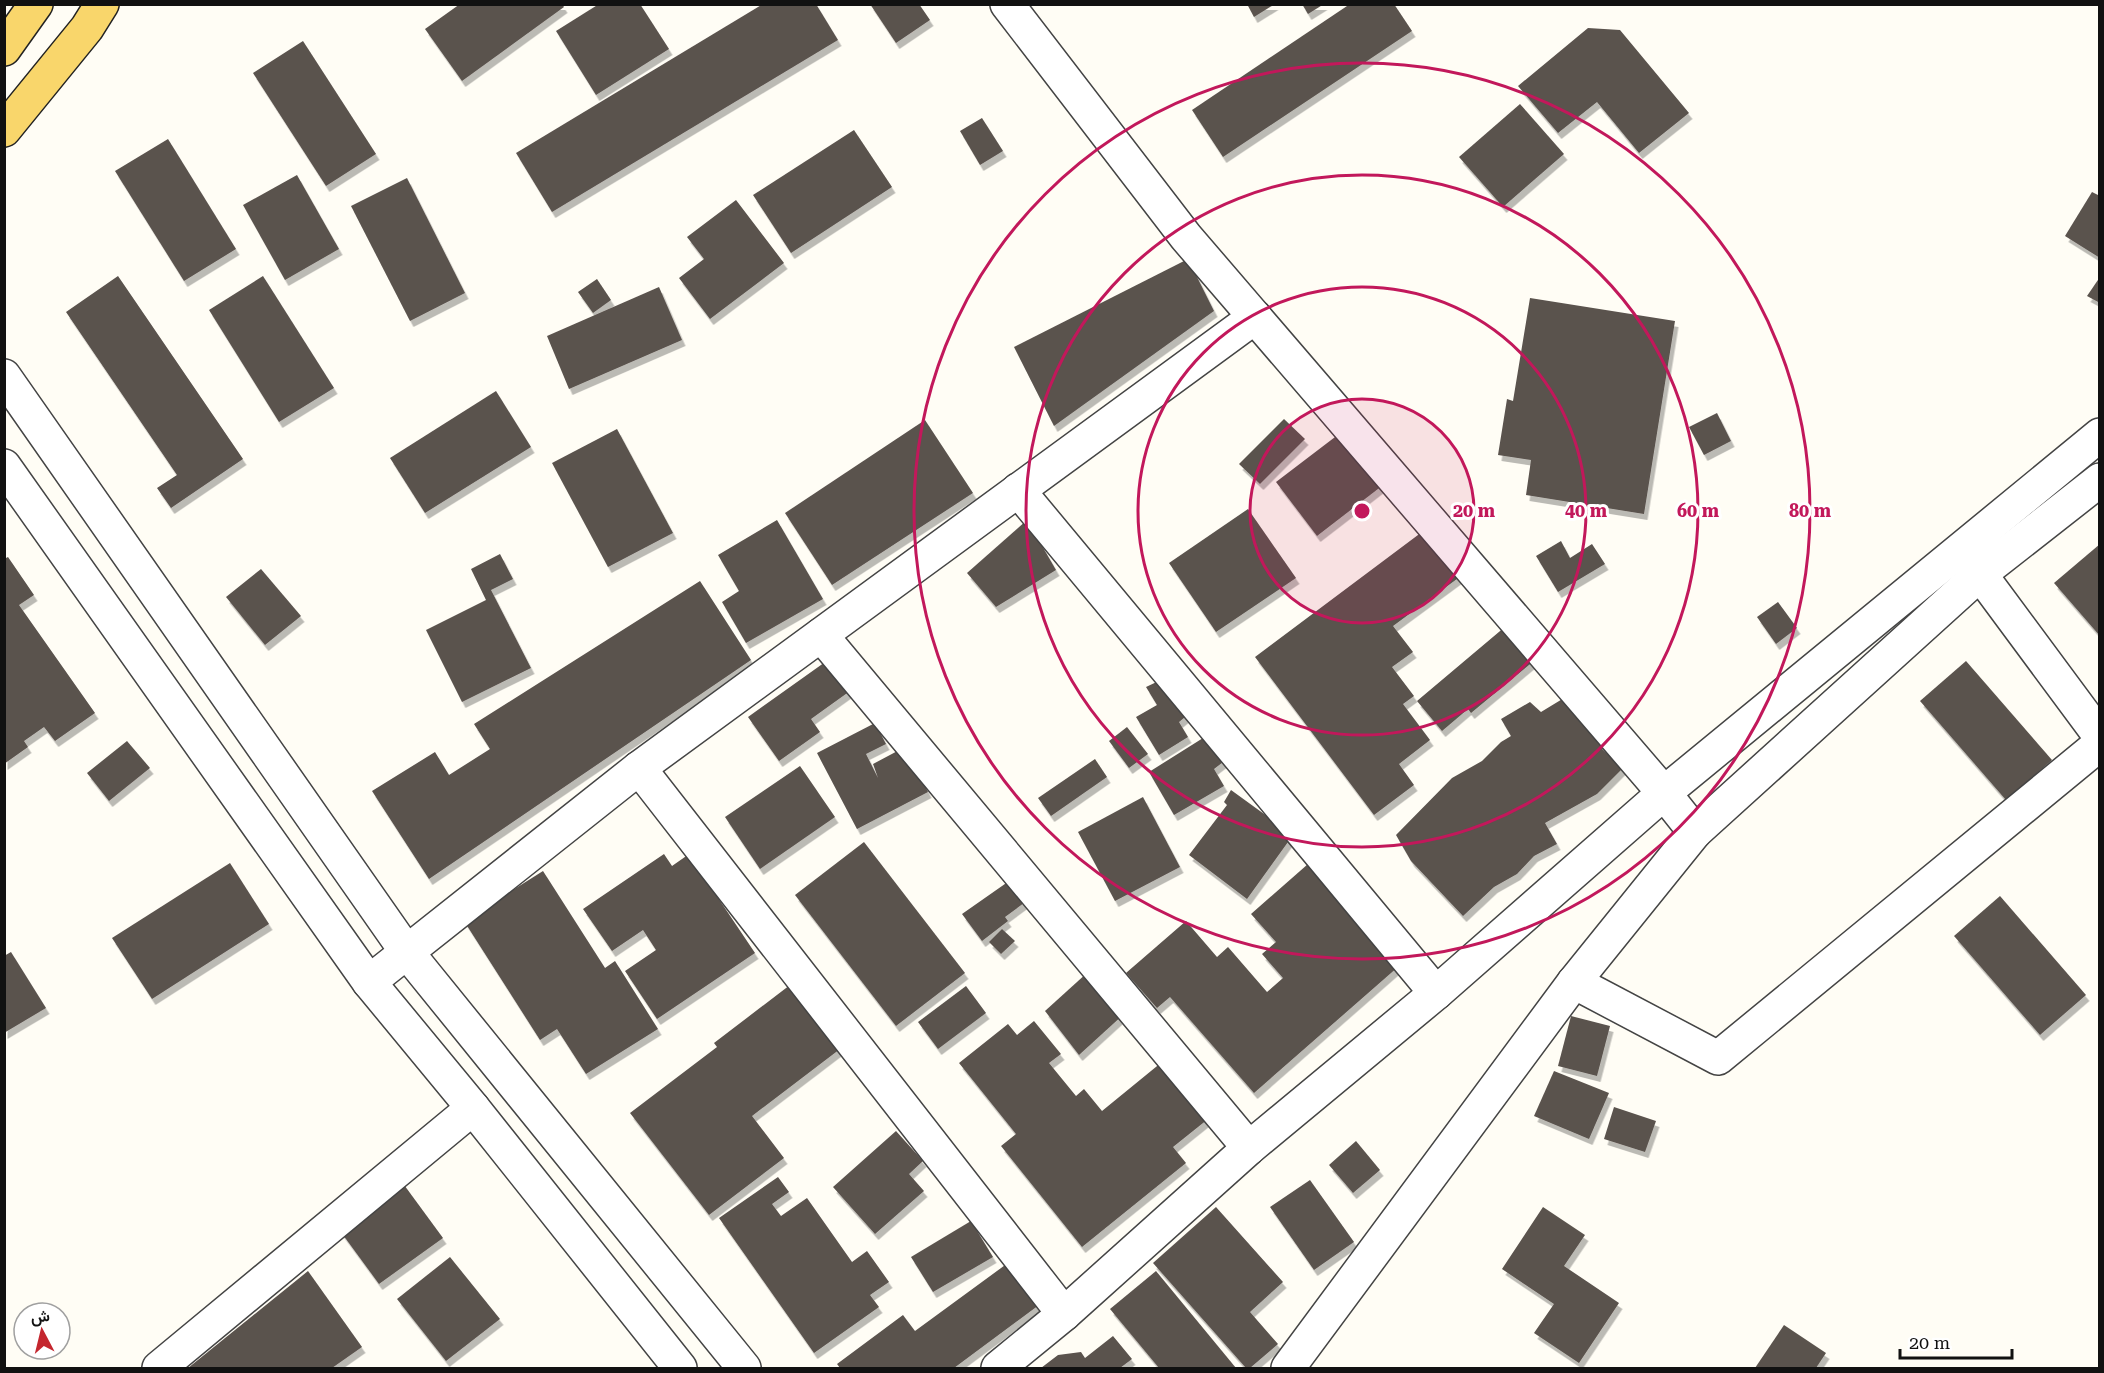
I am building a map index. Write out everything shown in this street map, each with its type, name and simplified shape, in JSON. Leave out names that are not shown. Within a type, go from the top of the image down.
[{"type":"main road","points":[[4,49],[36,4]]},
{"type":"main road","points":[[4,130],[87,28],[102,4]]},
{"type":"street","points":[[1006,4],[1186,237],[1695,832]]},
{"type":"street","points":[[369,982],[639,768],[1255,317]]},
{"type":"street","points":[[4,376],[406,951],[744,1368]]},
{"type":"street","points":[[998,1368],[1064,1314],[1250,1148],[1436,993],[1664,793],[2100,435]]},
{"type":"street","points":[[4,466],[369,982],[473,1108],[680,1368]]},
{"type":"street","points":[[1288,1368],[1574,982],[1695,832],[1980,574],[2100,480]]},
{"type":"street","points":[[1018,490],[1436,993]]},
{"type":"street","points":[[1980,574],[2100,736]]},
{"type":"street","points":[[821,635],[1250,1148]]},
{"type":"street","points":[[1574,982],[1718,1058],[2100,744]]},
{"type":"street","points":[[639,768],[1064,1314]]},
{"type":"street","points":[[159,1368],[473,1108]]},
{"type":"building","points":[[460,4],[562,4],[564,7],[462,81],[425,29]]},
{"type":"building","points":[[599,4],[640,4],[669,49],[596,95],[556,31]]},
{"type":"building","points":[[763,4],[816,4],[838,40],[552,212],[516,153]]},
{"type":"building","points":[[870,4],[919,4],[930,20],[896,43]]},
{"type":"building","points":[[1247,4],[1275,4],[1254,17]]},
{"type":"building","points":[[1302,4],[1324,4],[1308,14]]},
{"type":"building","points":[[1350,4],[1394,4],[1412,31],[1223,157],[1192,110]]},
{"type":"building","points":[[1588,28],[1620,30],[1689,113],[1639,153],[1597,102],[1558,133],[1518,86]]},
{"type":"building","points":[[303,41],[376,154],[326,186],[253,73]]},
{"type":"building","points":[[1520,104],[1564,154],[1503,207],[1459,157]]},
{"type":"building","points":[[982,118],[1003,151],[980,165],[960,131]]},
{"type":"building","points":[[854,130],[892,187],[791,253],[753,195]]},
{"type":"building","points":[[168,139],[236,249],[184,281],[115,171]]},
{"type":"building","points":[[297,175],[339,249],[285,280],[243,205]]},
{"type":"building","points":[[407,178],[465,293],[410,321],[351,206]]},
{"type":"building","points":[[2092,192],[2100,196],[2100,258],[2065,236]]},
{"type":"building","points":[[736,200],[784,263],[710,319],[679,278],[704,259],[687,237]]},
{"type":"building","points":[[1188,259],[1214,311],[1054,426],[1014,347]]},
{"type":"building","points":[[118,276],[243,459],[171,508],[157,488],[177,475],[66,312]]},
{"type":"building","points":[[263,276],[334,388],[279,422],[209,310]]},
{"type":"building","points":[[2100,277],[2100,303],[2087,296]]},
{"type":"building","points":[[597,279],[611,300],[593,313],[578,292]]},
{"type":"building","points":[[659,287],[682,340],[569,389],[547,336]]},
{"type":"building","points":[[1530,298],[1675,321],[1644,514],[1526,495],[1531,460],[1498,455],[1507,399],[1513,401]]},
{"type":"building","points":[[496,391],[531,447],[425,513],[390,458]]},
{"type":"building","points":[[1717,413],[1731,441],[1704,455],[1689,427]]},
{"type":"building","points":[[1284,419],[1305,439],[1260,484],[1239,464]]},
{"type":"building","points":[[925,420],[973,493],[832,585],[785,513]]},
{"type":"building","points":[[617,429],[673,533],[608,567],[552,463]]},
{"type":"building","points":[[1339,434],[1387,482],[1317,536],[1276,482]]},
{"type":"building","points":[[1248,509],[1296,578],[1216,632],[1169,563]]},
{"type":"building","points":[[777,520],[823,599],[746,643],[722,602],[739,591],[718,555]]},
{"type":"building","points":[[1027,520],[1056,570],[996,607],[967,573]]},
{"type":"building","points":[[1426,529],[1461,576],[1393,626],[1413,652],[1392,667],[1414,696],[1403,704],[1430,740],[1399,764],[1414,785],[1374,815],[1255,657]]},
{"type":"building","points":[[1561,541],[1570,558],[1592,544],[1605,564],[1558,592],[1536,556]]},
{"type":"building","points":[[2100,544],[2100,636],[2054,583]]},
{"type":"building","points":[[500,554],[513,579],[491,590],[531,668],[462,702],[426,630],[486,600],[471,569]]},
{"type":"building","points":[[8,557],[34,595],[19,605],[95,713],[55,741],[44,727],[24,741],[28,747],[4,764],[4,559]]},
{"type":"building","points":[[261,569],[301,616],[265,645],[226,597]]},
{"type":"building","points":[[700,581],[751,660],[429,879],[372,791],[435,752],[449,775],[490,749],[474,724]]},
{"type":"building","points":[[1778,602],[1797,628],[1776,644],[1757,617]]},
{"type":"building","points":[[1506,626],[1535,660],[1471,713],[1468,709],[1442,731],[1417,701]]},
{"type":"building","points":[[828,660],[850,691],[811,719],[820,732],[779,761],[748,717]]},
{"type":"building","points":[[1966,661],[2052,760],[2006,800],[1920,701]]},
{"type":"building","points":[[1165,678],[1190,713],[1179,722],[1188,737],[1159,755],[1136,717],[1157,705],[1146,687]]},
{"type":"building","points":[[1564,698],[1608,741],[1602,749],[1623,768],[1597,794],[1545,823],[1557,844],[1534,856],[1517,874],[1494,887],[1463,916],[1411,861],[1396,835],[1452,778],[1482,761],[1501,742],[1511,736],[1501,719],[1530,702],[1541,712]]},
{"type":"building","points":[[875,723],[886,744],[866,754],[878,778],[873,764],[905,747],[928,792],[857,829],[817,753]]},
{"type":"building","points":[[1127,727],[1148,754],[1129,768],[1109,741]]},
{"type":"building","points":[[1211,733],[1227,759],[1214,769],[1224,786],[1174,815],[1149,772]]},
{"type":"building","points":[[127,741],[150,768],[109,801],[87,773]]},
{"type":"building","points":[[1095,759],[1107,777],[1051,816],[1038,798]]},
{"type":"building","points":[[800,766],[835,817],[760,869],[725,817]]},
{"type":"building","points":[[1231,790],[1293,835],[1247,899],[1189,855],[1227,805],[1224,802]]},
{"type":"building","points":[[1143,797],[1180,867],[1115,901],[1078,832]]},
{"type":"building","points":[[864,842],[965,973],[896,1026],[795,895]]},
{"type":"building","points":[[692,852],[708,883],[755,953],[657,1019],[625,971],[656,950],[643,930],[612,951],[583,909],[664,854],[672,866]]},
{"type":"building","points":[[230,863],[269,924],[152,999],[112,938]]},
{"type":"building","points":[[1308,864],[1399,966],[1254,1093],[1170,997],[1157,1008],[1126,973],[1186,921],[1217,957],[1228,947],[1267,992],[1283,978],[1262,954],[1276,942],[1251,914]]},
{"type":"building","points":[[543,871],[605,968],[615,961],[658,1029],[586,1074],[557,1029],[540,1040],[464,921]]},
{"type":"building","points":[[1012,879],[1028,900],[1005,917],[1008,921],[982,941],[962,914]]},
{"type":"building","points":[[2000,896],[2086,995],[2040,1035],[1954,936]]},
{"type":"building","points":[[1002,929],[1015,941],[1001,954],[989,942]]},
{"type":"building","points":[[11,952],[46,1008],[4,1033],[4,956]]},
{"type":"building","points":[[1088,972],[1124,1014],[1079,1055],[1045,1011]]},
{"type":"building","points":[[790,985],[840,1049],[752,1116],[784,1158],[709,1215],[630,1113],[717,1047],[714,1043]]},
{"type":"building","points":[[966,986],[986,1013],[938,1049],[918,1022]]},
{"type":"building","points":[[1571,1016],[1610,1026],[1597,1076],[1558,1066]]},
{"type":"building","points":[[1034,1021],[1061,1054],[1049,1063],[1076,1096],[1084,1089],[1102,1111],[1162,1062],[1208,1119],[1173,1147],[1186,1163],[1082,1247],[1001,1146],[1016,1134],[959,1063],[1008,1024],[1017,1035]]},
{"type":"building","points":[[1554,1071],[1609,1093],[1589,1139],[1534,1116]]},
{"type":"building","points":[[1614,1107],[1656,1121],[1645,1152],[1604,1139]]},
{"type":"building","points":[[896,1131],[923,1161],[909,1174],[924,1191],[875,1234],[833,1187]]},
{"type":"building","points":[[1356,1141],[1380,1170],[1353,1193],[1329,1165]]},
{"type":"building","points":[[778,1177],[789,1192],[772,1204],[781,1216],[807,1198],[852,1262],[867,1251],[889,1282],[870,1295],[879,1307],[814,1353],[719,1218]]},
{"type":"building","points":[[399,1178],[443,1238],[379,1284],[335,1224]]},
{"type":"building","points":[[1310,1180],[1354,1242],[1314,1270],[1270,1207]]},
{"type":"building","points":[[1216,1207],[1283,1282],[1250,1312],[1278,1344],[1250,1368],[1246,1368],[1153,1263]]},
{"type":"building","points":[[1543,1207],[1585,1235],[1564,1266],[1619,1303],[1579,1363],[1534,1333],[1554,1304],[1502,1269]]},
{"type":"building","points":[[971,1221],[993,1257],[933,1292],[911,1257]]},
{"type":"building","points":[[450,1257],[500,1319],[446,1361],[397,1299]]},
{"type":"building","points":[[1012,1260],[1043,1302],[954,1368],[840,1368],[837,1364],[903,1315],[915,1331]]},
{"type":"building","points":[[308,1271],[362,1347],[332,1368],[188,1368]]},
{"type":"building","points":[[1156,1271],[1236,1368],[1159,1368],[1110,1309]]},
{"type":"building","points":[[1784,1325],[1826,1353],[1816,1368],[1755,1368]]},
{"type":"building","points":[[1113,1336],[1132,1359],[1120,1368],[1041,1368],[1058,1355],[1081,1352],[1085,1358]]}]
